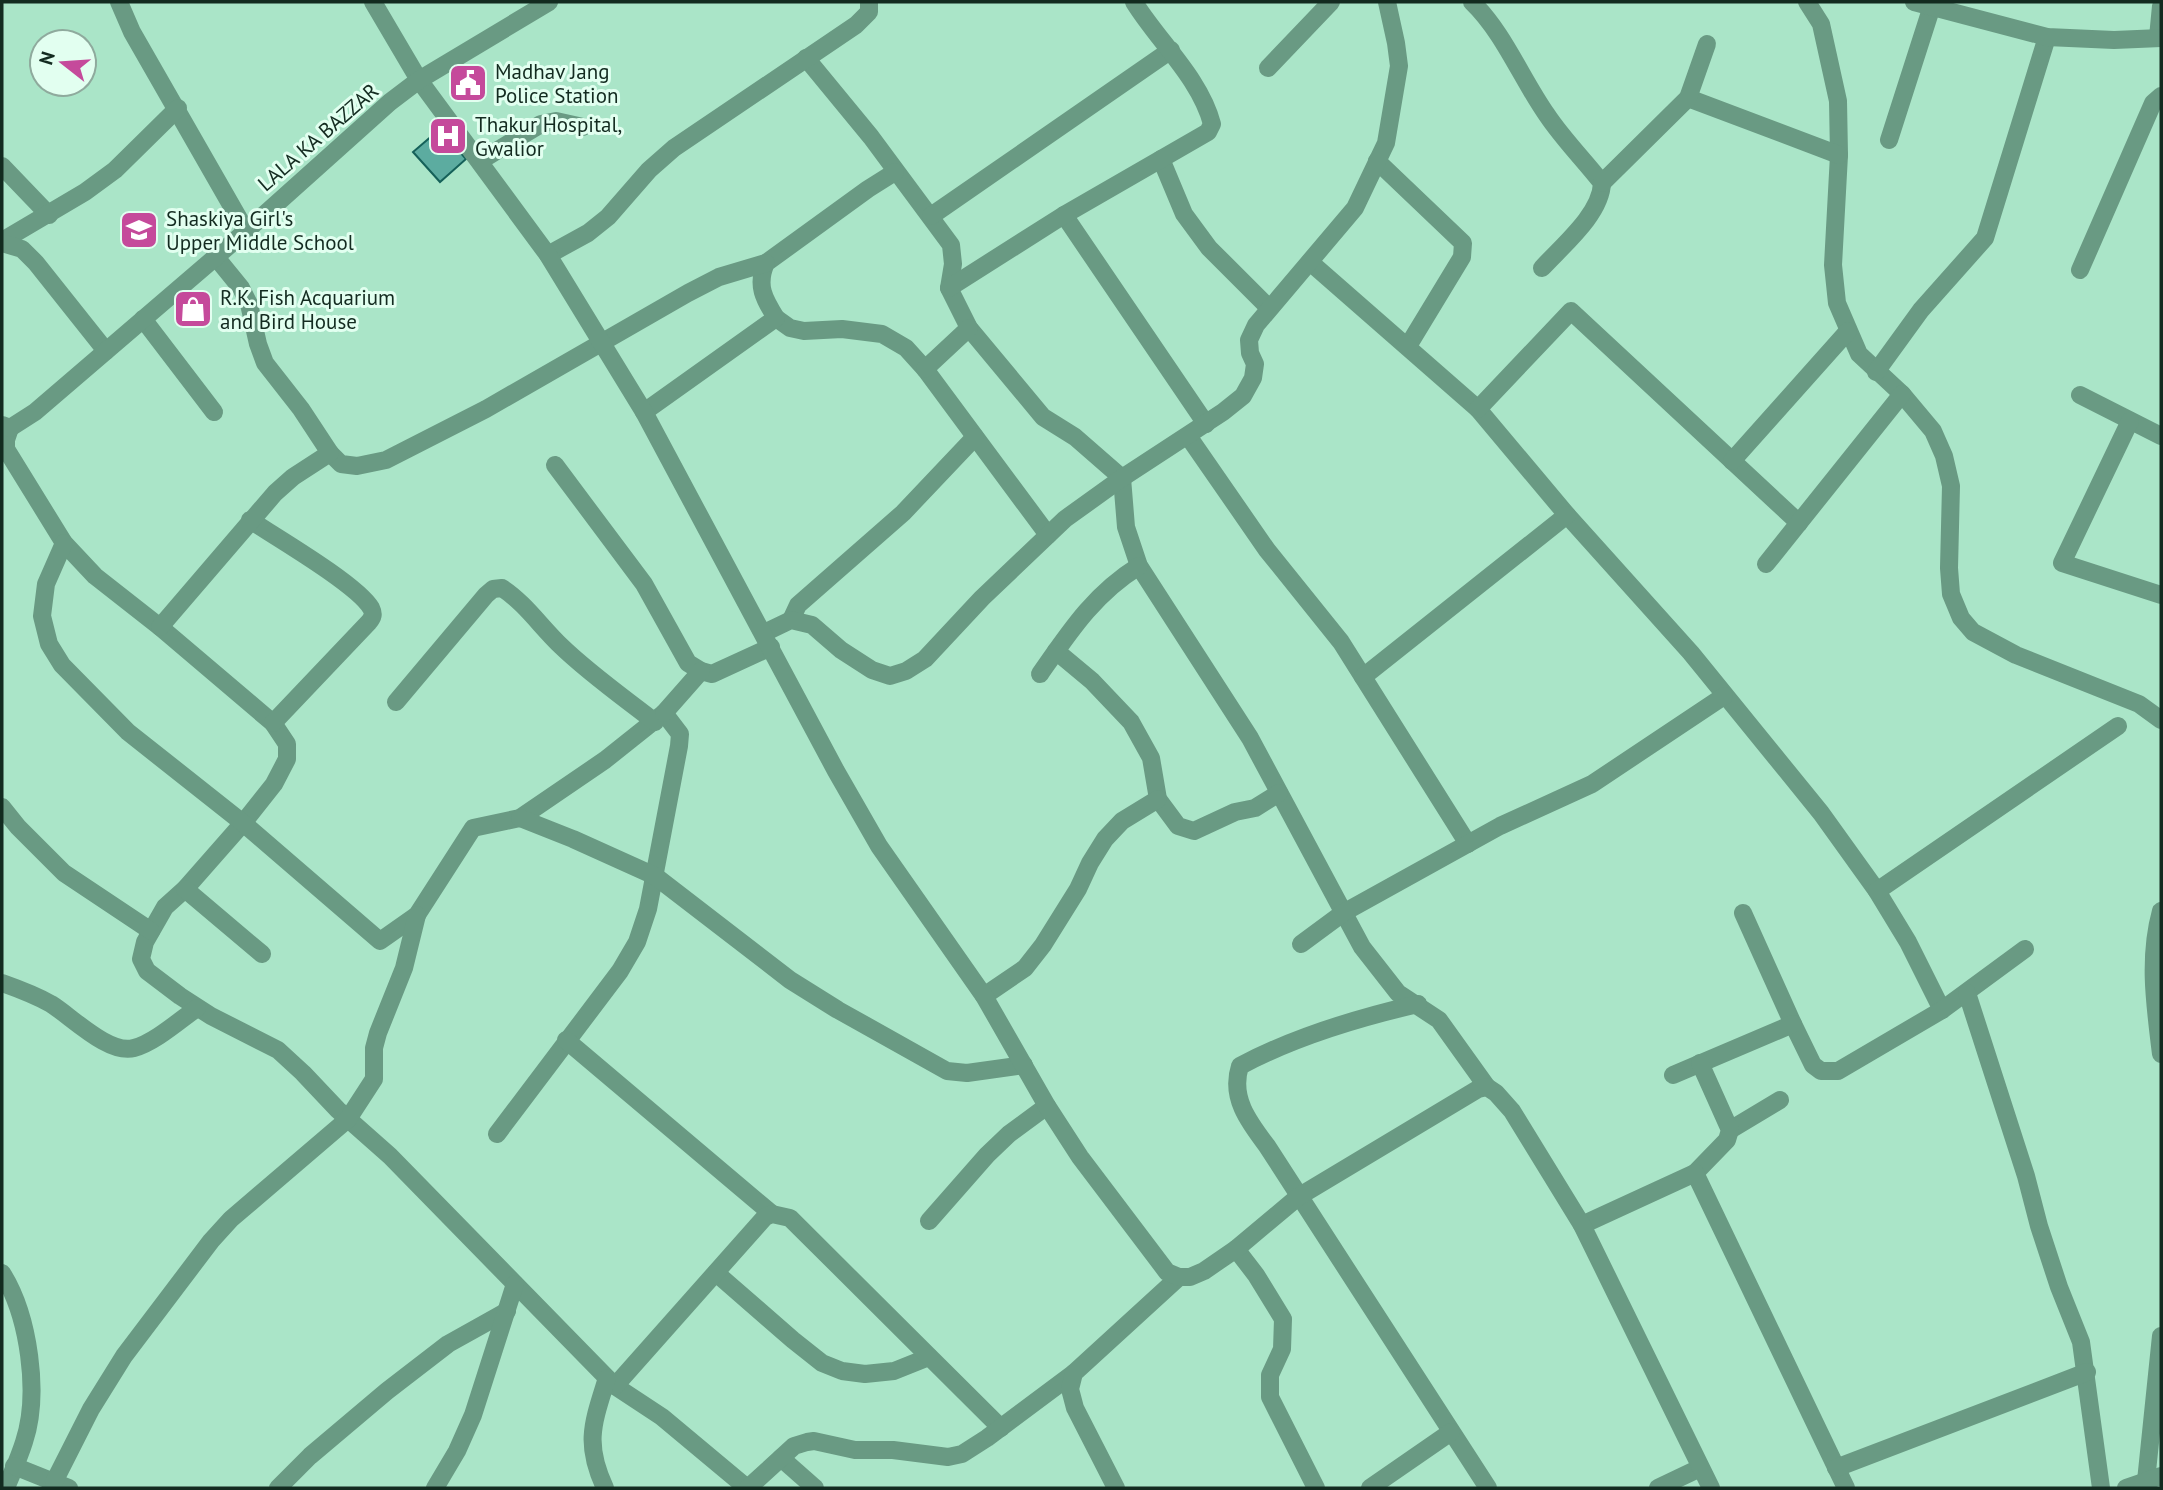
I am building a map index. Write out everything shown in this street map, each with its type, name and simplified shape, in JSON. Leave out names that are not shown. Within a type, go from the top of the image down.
[{"type":"street","points":[[119,2],[132,32],[178,108],[246,231]]},
{"type":"street","points":[[373,2],[419,80],[548,255],[644,412],[879,846],[984,996],[1047,1106],[1080,1157],[1167,1272],[1179,1277],[1190,1277],[1204,1271],[1236,1249],[1298,1197],[1478,1089],[1487,1087]]},
{"type":"street","name":"LALA KA BAZZAR","points":[[6,427],[35,412],[246,231],[390,102],[419,80],[549,2]]},
{"type":"street","points":[[548,255],[588,233],[608,218],[649,170],[674,148],[856,25],[869,12],[869,2]]},
{"type":"street","points":[[949,288],[1064,215],[1208,132],[1212,124],[1204,104],[1171,50],[1134,2]]},
{"type":"street","points":[[1268,68],[1331,2]]},
{"type":"street","points":[[791,620],[812,625],[841,650],[872,670],[890,676],[906,671],[925,659],[982,598],[1065,519],[1243,396],[1253,378],[1255,364],[1250,353],[1249,340],[1256,325],[1355,208],[1386,143],[1399,66],[1387,2]]},
{"type":"street","points":[[1472,2],[1501,39],[1548,117],[1602,183],[1602,196],[1594,210],[1542,268]]},
{"type":"street","points":[[1807,2],[1821,24],[1838,100],[1839,155],[1833,265],[1837,303],[1859,354],[1902,394],[1933,431],[1944,456],[1951,486],[1951,594],[1961,618],[1973,632],[2016,655],[2139,705],[2161,720]]},
{"type":"street","points":[[1914,2],[2047,37],[2114,40],[2160,38],[2161,6]]},
{"type":"street","points":[[1889,140],[1932,6]]},
{"type":"street","points":[[1876,372],[1921,310],[1985,238],[2047,37]]},
{"type":"street","points":[[1602,183],[1688,98],[1707,44]]},
{"type":"street","points":[[931,216],[1171,50]]},
{"type":"street","points":[[806,58],[863,128],[951,245],[953,264],[949,288],[969,328],[1043,417],[1075,437],[1122,478],[1126,527],[1139,566],[1250,738],[1363,947],[1398,993],[1439,1020],[1487,1087],[1512,1111],[1583,1225],[1711,1488]]},
{"type":"street","points":[[2080,270],[2153,103],[2161,96]]},
{"type":"street","points":[[1688,98],[1839,155]]},
{"type":"street","points":[[2,242],[49,215],[115,170],[178,108]]},
{"type":"street","points":[[480,161],[541,124],[556,121],[583,127]]},
{"type":"street","points":[[1161,159],[1184,214],[1196,231],[1234,275],[1269,308]]},
{"type":"street","points":[[1377,161],[1463,243],[1462,257],[1408,346]]},
{"type":"street","points":[[2,166],[49,215]]},
{"type":"street","points":[[215,256],[241,288],[249,304],[265,363],[301,409],[330,453],[341,464],[357,466],[386,460],[469,418],[601,341],[719,277],[766,263],[895,172]]},
{"type":"street","points":[[1064,215],[1206,424]]},
{"type":"street","points":[[2,242],[22,249],[36,263],[106,351]]},
{"type":"street","points":[[1310,262],[1478,409],[1567,515],[1691,653],[1821,813],[1877,891],[1908,942],[1942,1010]]},
{"type":"street","points":[[766,263],[760,276],[761,289],[776,318],[790,328],[804,331],[842,329],[882,334],[906,348],[925,369],[1048,535]]},
{"type":"street","points":[[1478,409],[1571,311],[1799,523]]},
{"type":"street","points":[[644,412],[776,318]]},
{"type":"street","points":[[143,319],[214,412]]},
{"type":"street","points":[[925,369],[969,328]]},
{"type":"street","points":[[1732,460],[1848,331]]},
{"type":"street","points":[[1766,564],[1902,394]]},
{"type":"street","points":[[2080,395],[2161,436]]},
{"type":"street","points":[[2130,421],[2062,563],[2161,595]]},
{"type":"street","points":[[6,427],[4,451],[64,544],[101,582],[160,627],[272,723],[287,744],[287,759],[274,784],[243,823],[165,907],[145,942],[141,959],[147,971],[197,1007],[278,1050],[390,1156],[611,1382],[662,1417],[747,1488],[794,1446],[814,1441],[855,1450],[893,1450],[948,1457],[962,1454],[1074,1373],[1179,1277]]},
{"type":"street","points":[[1188,436],[1267,550],[1341,642],[1468,844]]},
{"type":"street","points":[[555,466],[644,584],[688,663],[712,674],[722,671],[768,640],[791,620],[798,605],[903,513],[975,437]]},
{"type":"street","points":[[160,627],[275,493],[293,477],[330,453]]},
{"type":"street","points":[[1363,677],[1567,515]]},
{"type":"street","points":[[250,520],[332,574],[373,610],[373,617],[369,622],[272,723]]},
{"type":"street","points":[[64,544],[46,584],[42,616],[49,644],[62,665],[128,732],[243,823],[380,941],[417,915]]},
{"type":"street","points":[[1040,674],[1094,601],[1139,566]]},
{"type":"street","points":[[396,702],[486,595],[493,589],[502,588],[517,599],[562,647],[680,734],[648,909],[637,942],[620,971],[497,1134]]},
{"type":"street","points":[[1056,651],[1092,681],[1131,722],[1151,758],[1158,799],[1178,826],[1194,831],[1235,812],[1255,808],[1279,793]]},
{"type":"street","points":[[15,1466],[62,1485],[91,1409],[124,1356],[211,1241],[232,1219],[348,1119],[374,1079],[374,1048],[404,968],[417,915],[473,828],[520,818],[605,761],[659,717],[701,671]]},
{"type":"street","points":[[1301,944],[1343,913],[1500,826],[1592,785],[1724,696]]},
{"type":"street","points":[[1877,891],[2118,726]]},
{"type":"street","points":[[984,996],[1025,968],[1043,946],[1105,839],[1122,821],[1158,799]]},
{"type":"street","points":[[2,807],[64,873],[151,931]]},
{"type":"street","points":[[520,818],[654,876],[790,980],[947,1071],[967,1073],[1024,1065]]},
{"type":"street","points":[[184,889],[262,954]]},
{"type":"street","points":[[2161,911],[2155,934],[2153,989],[2161,1054]]},
{"type":"street","points":[[1743,913],[1793,1024],[1814,1065],[1821,1072],[1847,1066],[1942,1010],[2025,949]]},
{"type":"street","points":[[2,983],[23,990],[51,1005],[96,1036],[117,1047],[130,1050],[143,1046],[197,1007]]},
{"type":"street","points":[[1967,993],[2046,1246],[2081,1342],[2101,1488]]},
{"type":"street","points":[[1418,1004],[1331,1027],[1260,1055],[1240,1066],[1236,1079],[1237,1097],[1249,1122],[1488,1488]]},
{"type":"street","points":[[1673,1075],[1793,1024]]},
{"type":"street","points":[[566,1040],[772,1214],[790,1218],[1000,1429]]},
{"type":"street","points":[[1583,1225],[1695,1174],[1727,1140],[1730,1130],[1700,1063]]},
{"type":"street","points":[[1730,1130],[1780,1100]]},
{"type":"street","points":[[929,1221],[987,1155],[1009,1134],[1047,1106]]},
{"type":"street","points":[[1695,1174],[1846,1488]]},
{"type":"street","points":[[605,1488],[595,1467],[593,1424],[611,1382],[716,1273],[765,1217],[772,1214]]},
{"type":"street","points":[[1236,1249],[1256,1275],[1283,1319],[1282,1349],[1270,1375],[1270,1397],[1316,1488]]},
{"type":"street","points":[[2,1273],[8,1282],[23,1325],[32,1399],[25,1441],[6,1488]]},
{"type":"street","points":[[716,1273],[822,1363],[842,1371],[865,1374],[894,1371],[929,1357]]},
{"type":"street","points":[[435,1488],[457,1451],[473,1415],[515,1284]]},
{"type":"street","points":[[278,1488],[310,1456],[397,1383],[448,1344],[507,1311]]},
{"type":"street","points":[[2126,1488],[2153,1479],[2161,1336]]},
{"type":"street","points":[[1836,1468],[2087,1372]]},
{"type":"street","points":[[1074,1373],[1070,1389],[1074,1408],[1116,1488]]},
{"type":"street","points":[[1370,1488],[1451,1432]]},
{"type":"street","points":[[781,1458],[815,1488]]},
{"type":"street","points":[[1658,1488],[1700,1468]]},
{"type":"building","points":[[440,129],[466,159],[440,182],[413,152]]},
{"type":"place","name":"Madhav Jang Police Station","points":[[468,83]]},
{"type":"place","name":"Thakur Hospital, Gwalior","points":[[448,136]]},
{"type":"place","name":"Shaskiya Girl's Upper Middle School","points":[[139,230]]},
{"type":"place","name":"R.K. Fish Acquarium and Bird House","points":[[193,309]]}]
